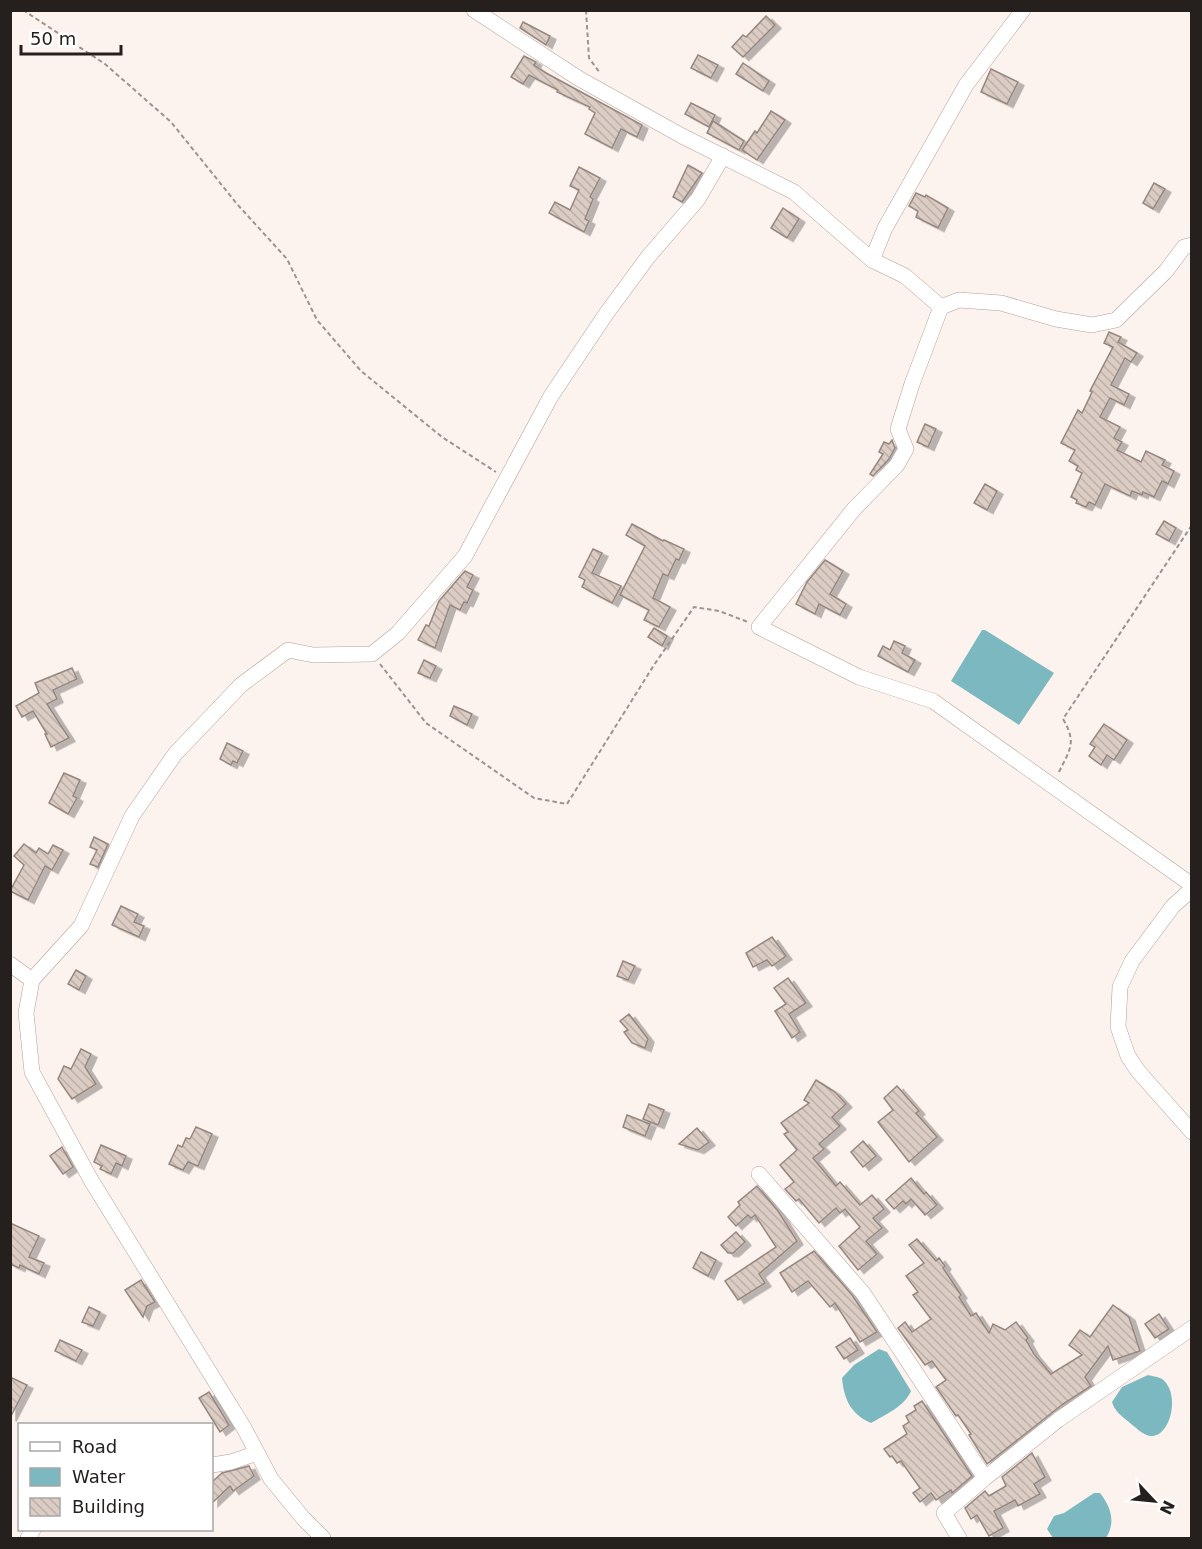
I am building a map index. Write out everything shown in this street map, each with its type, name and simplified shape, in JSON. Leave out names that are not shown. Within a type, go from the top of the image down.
[{"type":"street","points":[[474,10],[578,78],[682,136],[794,192],[872,260],[905,276],[941,307]]},
{"type":"street","points":[[872,260],[885,228],[966,85],[1023,10]]},
{"type":"street","points":[[323,1539],[271,1479],[243,1428],[91,1180],[32,1072],[26,1013],[32,980],[81,926],[132,816],[175,754],[241,685],[288,650],[313,655],[372,654],[398,633],[465,556],[551,396],[648,257],[698,200],[723,156]]},
{"type":"street","points":[[1191,245],[1184,247],[1166,271],[1116,320],[1092,325],[1056,319],[1001,303],[959,300],[941,307],[898,429],[906,449],[897,465],[854,509],[759,627],[859,677],[933,701],[1191,887],[1173,906],[1132,961],[1120,987],[1118,1027],[1128,1056],[1138,1071],[1191,1132]]},
{"type":"street","points":[[10,963],[32,980]]},
{"type":"street","points":[[759,1174],[863,1293],[985,1479]]},
{"type":"street","points":[[959,1539],[944,1513],[1058,1420],[1191,1328]]},
{"type":"street","points":[[213,1466],[257,1453]]},
{"type":"path","points":[[23,10],[105,64],[171,122],[237,204],[287,259],[317,320],[361,371],[442,437],[506,479]]},
{"type":"path","points":[[586,10],[589,58],[602,76]]},
{"type":"path","points":[[1050,786],[1057,777],[1072,741],[1071,731],[1063,718],[1191,525]]},
{"type":"path","points":[[372,654],[426,723],[534,798],[567,804],[654,665],[694,607],[719,611],[759,627]]},
{"type":"water","points":[[982,630],[1054,673],[1019,725],[951,681]]},
{"type":"water","points":[[879,1349],[887,1352],[911,1391],[899,1406],[871,1423],[858,1415],[850,1405],[842,1378],[854,1365]]},
{"type":"water","points":[[1148,1375],[1161,1378],[1168,1386],[1172,1404],[1168,1423],[1157,1435],[1150,1436],[1139,1431],[1122,1416],[1112,1402],[1122,1387]]},
{"type":"water","points":[[1094,1493],[1100,1493],[1111,1515],[1111,1526],[1106,1538],[1053,1538],[1047,1529],[1054,1516],[1064,1513]]},
{"type":"building","points":[[766,16],[775,25],[743,57],[732,47],[743,35],[746,37]]},
{"type":"building","points":[[523,22],[550,36],[546,45],[520,28]]},
{"type":"building","points":[[698,55],[718,65],[711,78],[691,68]]},
{"type":"building","points":[[524,56],[536,62],[534,65],[546,73],[642,125],[637,137],[621,129],[612,148],[585,134],[595,113],[589,109],[590,107],[557,92],[558,90],[529,75],[523,84],[511,77]]},
{"type":"building","points":[[743,63],[769,81],[763,91],[736,74]]},
{"type":"building","points":[[991,69],[1018,82],[1007,104],[981,92]]},
{"type":"building","points":[[691,103],[715,115],[709,127],[685,114]]},
{"type":"building","points":[[771,111],[785,120],[757,160],[742,150],[755,131],[757,133]]},
{"type":"building","points":[[713,121],[744,141],[739,150],[707,133]]},
{"type":"building","points":[[688,165],[702,173],[682,202],[673,197]]},
{"type":"building","points":[[579,167],[600,178],[590,197],[593,199],[585,219],[589,221],[584,232],[549,213],[555,202],[570,210],[579,190],[570,186]]},
{"type":"building","points":[[1154,183],[1165,189],[1153,209],[1143,203]]},
{"type":"building","points":[[916,193],[925,197],[926,195],[948,208],[938,228],[916,217],[918,211],[909,206]]},
{"type":"building","points":[[783,208],[799,219],[787,238],[771,228]]},
{"type":"building","points":[[1109,332],[1121,337],[1118,342],[1137,353],[1131,362],[1125,358],[1111,385],[1129,394],[1124,405],[1110,398],[1100,417],[1120,427],[1114,438],[1122,442],[1117,450],[1141,462],[1146,451],[1165,460],[1162,465],[1174,471],[1168,484],[1162,481],[1154,497],[1143,492],[1142,495],[1132,491],[1130,496],[1105,484],[1095,505],[1089,502],[1086,507],[1076,503],[1077,500],[1071,497],[1082,473],[1076,470],[1078,466],[1069,461],[1075,450],[1061,443],[1078,410],[1082,413],[1092,392],[1090,391],[1113,347],[1104,343]]},
{"type":"building","points":[[925,424],[936,429],[928,447],[917,442]]},
{"type":"building","points":[[892,440],[895,448],[889,459],[873,476],[870,474],[883,454],[879,452],[884,442],[889,444]]},
{"type":"building","points":[[985,484],[997,491],[987,510],[974,503]]},
{"type":"building","points":[[1164,521],[1176,528],[1169,541],[1156,534]]},
{"type":"building","points":[[632,524],[663,541],[684,549],[668,576],[663,574],[653,598],[670,607],[659,627],[644,620],[649,610],[620,595],[645,546],[626,535]]},
{"type":"building","points":[[593,549],[602,553],[592,573],[621,586],[612,603],[582,587],[585,580],[579,577]]},
{"type":"building","points":[[825,560],[843,571],[830,594],[846,604],[840,615],[819,604],[815,614],[796,604],[807,582]]},
{"type":"building","points":[[465,571],[473,575],[467,587],[473,590],[467,603],[464,602],[460,610],[450,605],[435,648],[418,640],[426,625],[429,626],[439,601]]},
{"type":"building","points":[[654,628],[667,636],[662,646],[648,637]]},
{"type":"building","points":[[894,641],[905,646],[902,653],[915,660],[908,672],[878,656],[883,646],[890,650]]},
{"type":"building","points":[[424,660],[436,666],[430,678],[418,673]]},
{"type":"building","points":[[72,668],[77,679],[53,690],[57,699],[47,704],[69,738],[51,747],[45,734],[47,734],[33,711],[22,717],[16,706],[39,693],[35,683]]},
{"type":"building","points":[[454,706],[472,714],[467,725],[450,716]]},
{"type":"building","points":[[1104,724],[1127,740],[1114,760],[1107,755],[1101,765],[1089,756],[1095,747],[1090,744]]},
{"type":"building","points":[[227,743],[243,751],[237,763],[233,761],[231,765],[220,759]]},
{"type":"building","points":[[64,773],[80,780],[73,796],[77,798],[68,814],[49,803]]},
{"type":"building","points":[[94,837],[108,844],[98,867],[90,864],[97,850],[90,847]]},
{"type":"building","points":[[24,844],[36,853],[39,848],[48,854],[53,845],[63,850],[52,870],[45,866],[28,900],[10,891],[24,865],[14,856]]},
{"type":"building","points":[[121,906],[138,914],[134,922],[144,926],[139,937],[112,925]]},
{"type":"building","points":[[772,937],[786,956],[772,966],[767,960],[753,967],[746,953]]},
{"type":"building","points":[[623,961],[635,966],[628,980],[617,976]]},
{"type":"building","points":[[76,970],[86,976],[79,990],[68,984]]},
{"type":"building","points":[[788,978],[806,1003],[789,1014],[800,1032],[792,1038],[775,1011],[786,1004],[774,988]]},
{"type":"building","points":[[629,1014],[648,1039],[645,1048],[632,1043],[624,1032],[628,1030],[620,1021]]},
{"type":"building","points":[[81,1049],[91,1054],[85,1067],[96,1084],[72,1099],[58,1079],[64,1066],[71,1069]]},
{"type":"building","points":[[816,1080],[835,1092],[846,1104],[832,1117],[840,1126],[819,1144],[824,1149],[813,1158],[836,1186],[840,1182],[860,1205],[872,1195],[884,1209],[873,1218],[882,1228],[866,1241],[877,1254],[858,1270],[839,1246],[860,1227],[845,1209],[840,1213],[836,1208],[819,1223],[799,1199],[796,1201],[785,1189],[794,1182],[780,1165],[797,1150],[784,1134],[788,1132],[781,1123],[809,1103],[804,1100]]},
{"type":"building","points":[[897,1086],[919,1111],[916,1113],[937,1137],[909,1162],[878,1122],[893,1110],[884,1098]]},
{"type":"building","points":[[649,1104],[664,1110],[658,1125],[643,1119]]},
{"type":"building","points":[[627,1115],[650,1124],[645,1136],[623,1127]]},
{"type":"building","points":[[196,1127],[212,1134],[198,1166],[188,1162],[183,1170],[169,1164],[178,1145],[182,1147],[186,1138],[190,1139]]},
{"type":"building","points":[[697,1128],[709,1142],[698,1150],[679,1144]]},
{"type":"building","points":[[863,1141],[876,1156],[863,1167],[851,1152]]},
{"type":"building","points":[[101,1145],[126,1156],[122,1166],[116,1163],[111,1174],[100,1169],[102,1166],[94,1162]]},
{"type":"building","points":[[62,1147],[73,1167],[63,1174],[50,1156]]},
{"type":"building","points":[[911,1178],[937,1205],[925,1215],[911,1199],[906,1204],[903,1201],[894,1209],[886,1200]]},
{"type":"building","points":[[757,1186],[778,1211],[797,1241],[759,1274],[765,1283],[738,1300],[725,1281],[776,1247],[755,1215],[751,1218],[748,1215],[736,1226],[728,1217],[740,1205],[738,1202]]},
{"type":"building","points":[[10,1223],[39,1236],[29,1257],[44,1263],[39,1274],[20,1265],[19,1268],[10,1264]]},
{"type":"building","points":[[736,1232],[745,1242],[733,1253],[728,1253],[721,1245]]},
{"type":"building","points":[[917,1239],[936,1261],[939,1258],[945,1266],[943,1268],[961,1295],[959,1297],[971,1316],[976,1313],[989,1333],[993,1324],[1005,1330],[1016,1322],[1028,1338],[1026,1340],[1034,1354],[1051,1374],[1082,1355],[1069,1345],[1080,1330],[1090,1337],[1113,1305],[1129,1317],[1140,1351],[1113,1360],[1108,1346],[1085,1377],[1091,1386],[1063,1404],[987,1464],[969,1435],[971,1434],[936,1387],[946,1380],[932,1361],[925,1365],[898,1328],[905,1322],[912,1332],[931,1319],[913,1295],[918,1292],[906,1276],[924,1263],[909,1245]]},
{"type":"building","points":[[814,1251],[852,1295],[877,1332],[860,1342],[835,1303],[830,1307],[808,1281],[792,1292],[780,1273]]},
{"type":"building","points":[[701,1252],[716,1260],[708,1276],[693,1268]]},
{"type":"building","points":[[141,1280],[155,1302],[147,1306],[143,1317],[125,1290]]},
{"type":"building","points":[[89,1307],[100,1312],[93,1326],[82,1322]]},
{"type":"building","points":[[1159,1314],[1169,1329],[1155,1338],[1145,1324]]},
{"type":"building","points":[[850,1338],[858,1350],[844,1359],[836,1347]]},
{"type":"building","points":[[60,1340],[82,1350],[76,1361],[55,1351]]},
{"type":"building","points":[[10,1377],[27,1385],[10,1418]]},
{"type":"building","points":[[209,1392],[229,1425],[220,1432],[199,1398]]},
{"type":"building","points":[[922,1401],[972,1476],[952,1493],[951,1490],[936,1500],[931,1493],[920,1502],[913,1493],[920,1488],[901,1461],[897,1463],[884,1449],[907,1434],[903,1426],[909,1422],[906,1416],[916,1410],[914,1406]]},
{"type":"building","points":[[1032,1453],[1045,1477],[1034,1484],[1040,1494],[1018,1506],[1015,1500],[994,1511],[1003,1528],[989,1536],[977,1515],[971,1519],[965,1508],[985,1491],[989,1496],[1006,1486],[1002,1477]]},
{"type":"building","points":[[249,1466],[254,1476],[233,1491],[230,1486],[213,1502],[213,1481],[222,1473]]}]
